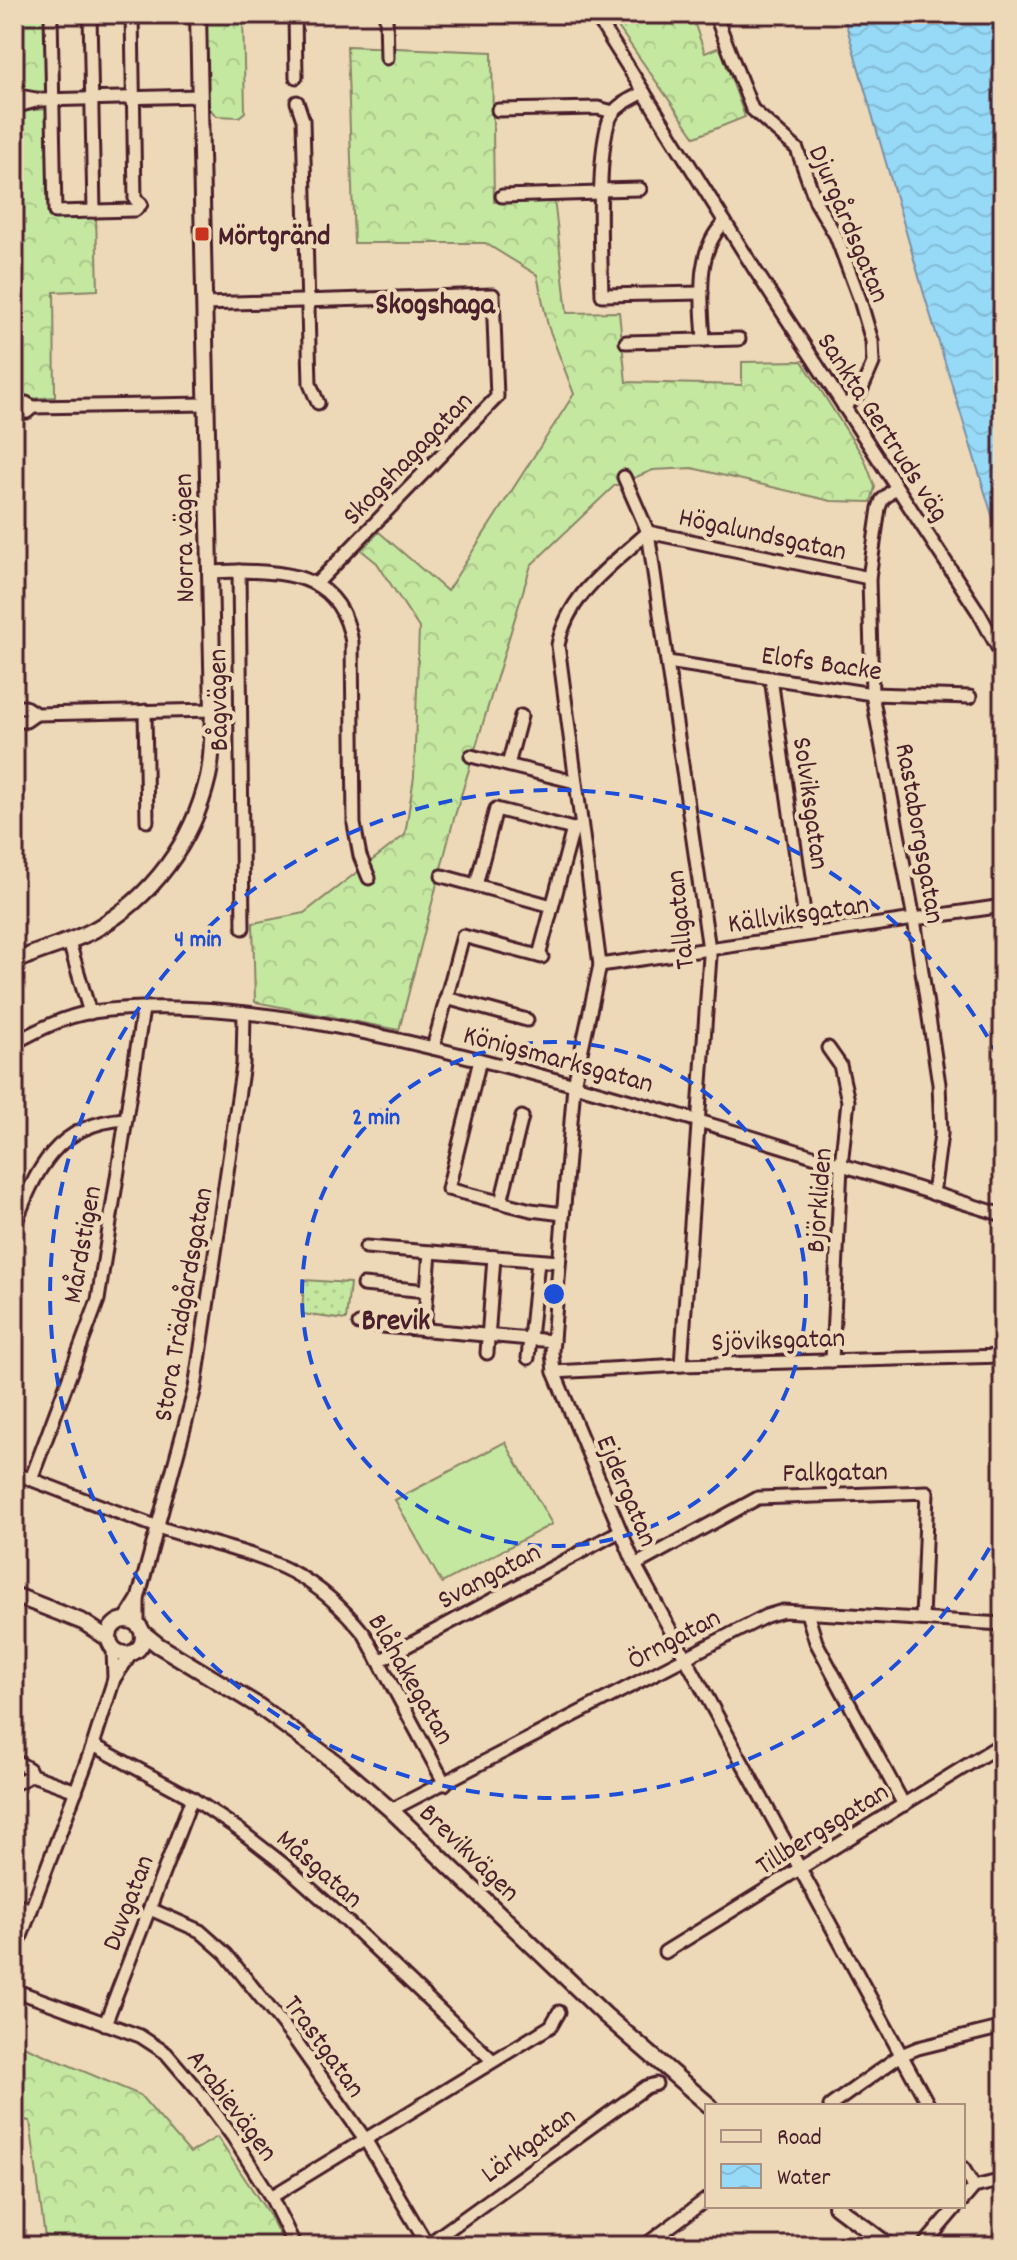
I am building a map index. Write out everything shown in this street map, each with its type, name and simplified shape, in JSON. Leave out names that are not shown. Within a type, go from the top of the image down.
[{"type":"street","points":[[51,14],[47,100],[55,212],[135,210],[141,204],[135,199],[132,14]]},
{"type":"street","points":[[90,14],[94,211]]},
{"type":"street","name":"Norra vägen","points":[[14,962],[69,942],[105,923],[136,901],[170,863],[202,799],[211,754],[213,710],[198,14]]},
{"type":"street","points":[[295,14],[296,77]]},
{"type":"street","points":[[386,14],[387,58]]},
{"type":"street","name":"Sankta Gertruds väg","points":[[595,14],[725,222],[979,613],[1003,657]]},
{"type":"street","name":"Djurgårdsgatan","points":[[718,22],[752,109],[797,149],[816,202],[836,236],[860,300],[872,341],[873,363],[861,391],[844,407]]},
{"type":"street","points":[[644,92],[613,112],[608,122],[600,191],[602,295],[702,293]]},
{"type":"street","points":[[14,95],[47,100],[199,96]]},
{"type":"street","points":[[14,107],[47,100]]},
{"type":"street","points":[[297,102],[303,120],[310,384],[318,403]]},
{"type":"street","points":[[498,110],[598,108],[613,112]]},
{"type":"street","points":[[502,196],[640,189]]},
{"type":"street","points":[[704,340],[702,293],[707,245],[725,222]]},
{"type":"street","name":"Skogshagagatan","points":[[204,304],[493,295],[497,397],[317,583]]},
{"type":"street","points":[[626,342],[739,339]]},
{"type":"street","points":[[14,402],[33,407],[206,404]]},
{"type":"street","points":[[14,413],[27,412],[33,407]]},
{"type":"street","name":"Tallgatan","points":[[624,477],[648,532],[709,949],[681,1365]]},
{"type":"street","name":"Rastaborgsgatan","points":[[896,487],[882,500],[879,508],[869,578],[872,694],[914,919],[941,1109],[933,1194]]},
{"type":"street","name":"Högalundsgatan","points":[[648,532],[869,578]]},
{"type":"street","name":"Ejdergatan","points":[[648,532],[578,598],[561,629],[559,665],[575,782],[577,828],[600,965],[574,1085],[553,1341],[554,1372],[635,1565],[928,2104]]},
{"type":"street","name":"Bågvägen","points":[[239,571],[243,928]]},
{"type":"street","points":[[209,572],[289,573],[317,583],[338,606],[349,628],[354,824],[360,856],[369,878]]},
{"type":"street","name":"Elofs Backe","points":[[668,662],[872,694],[970,697]]},
{"type":"street","name":"Solviksgatan","points":[[771,678],[807,934]]},
{"type":"street","points":[[14,707],[25,707],[36,714]]},
{"type":"street","points":[[14,721],[26,721],[36,714],[213,710]]},
{"type":"street","points":[[145,711],[147,821]]},
{"type":"street","points":[[508,765],[521,716]]},
{"type":"street","points":[[471,756],[575,782]]},
{"type":"street","points":[[476,885],[496,809],[577,828]]},
{"type":"street","name":"Ejdergatan","points":[[433,1048],[463,936],[540,956],[577,828]]},
{"type":"street","points":[[442,876],[552,906]]},
{"type":"street","name":"Källviksgatan","points":[[600,965],[1003,906]]},
{"type":"street","points":[[69,942],[90,1013]]},
{"type":"street","points":[[446,998],[527,1020]]},
{"type":"street","name":"Königsmarksgatan","points":[[14,1043],[58,1022],[90,1013],[143,1009],[244,1013],[401,1039],[699,1121],[1003,1215]]},
{"type":"street","name":"Mårdstigen","points":[[31,1479],[98,1300],[143,1009]]},
{"type":"street","name":"Stora Trädgårdsgatan","points":[[131,1625],[195,1388],[243,1064],[244,1013]]},
{"type":"street","name":"Björkliden","points":[[828,1048],[840,1065],[848,1101],[841,1165],[832,1361]]},
{"type":"street","points":[[480,1060],[448,1189],[563,1214]]},
{"type":"street","points":[[501,1202],[522,1117]]},
{"type":"street","points":[[14,1227],[37,1171],[54,1150],[90,1125],[125,1119]]},
{"type":"street","points":[[366,1247],[559,1262]]},
{"type":"street","points":[[424,1330],[430,1252]]},
{"type":"street","points":[[487,1353],[494,1257]]},
{"type":"street","points":[[528,1358],[538,1261]]},
{"type":"street","points":[[363,1285],[427,1291]]},
{"type":"street","points":[[359,1324],[553,1341]]},
{"type":"street","name":"Sjöviksgatan","points":[[554,1372],[681,1365],[1003,1356]]},
{"type":"street","name":"Blåhakegatan","points":[[14,1473],[159,1527],[266,1558],[291,1569],[321,1589],[365,1635],[445,1784]]},
{"type":"street","name":"Falkgatan","points":[[635,1565],[758,1498],[927,1492],[922,1619]]},
{"type":"street","name":"Svangatan","points":[[379,1661],[620,1531]]},
{"type":"street","points":[[14,1595],[83,1622],[124,1655],[132,1653]]},
{"type":"street","name":"Örngatan","points":[[391,1810],[766,1616],[783,1611],[1003,1624]]},
{"type":"street","points":[[807,1613],[816,1642],[904,1805]]},
{"type":"street","points":[[83,1622],[131,1625]]},
{"type":"street","points":[[114,1679],[111,1630],[131,1625]]},
{"type":"street","points":[[14,1955],[93,1745],[114,1679],[142,1644],[131,1625]]},
{"type":"street","name":"Brevikvägen","points":[[131,1625],[300,1735],[391,1810],[605,2015],[708,2104]]},
{"type":"street","name":"Brevikvägen","points":[[132,1653],[178,1657]]},
{"type":"street","name":"Tillbergsgatan","points":[[665,1952],[1003,1743]]},
{"type":"street","name":"Måsgatan","points":[[93,1745],[192,1798],[283,1864],[492,2060]]},
{"type":"street","points":[[14,1760],[29,1769],[32,1775],[76,1791]]},
{"type":"street","points":[[14,1784],[32,1775]]},
{"type":"street","name":"Duvgatan","points":[[105,2024],[192,1798]]},
{"type":"street","points":[[14,1903],[31,1910]]},
{"type":"street","name":"Trastgatan","points":[[150,1909],[200,1931],[226,1954],[295,2040],[365,2139],[428,2245]]},
{"type":"street","name":"Arabievägen","points":[[14,1990],[140,2036],[166,2053],[233,2137],[271,2197],[295,2246]]},
{"type":"street","points":[[271,2197],[551,2026],[559,2012]]},
{"type":"street","points":[[833,2104],[901,2055],[1003,2027]]},
{"type":"street","name":"Lärkgatan","points":[[428,2245],[646,2087],[656,2084]]},
{"type":"street","points":[[965,2171],[974,2187]]},
{"type":"street","points":[[965,2198],[974,2187],[1003,2180]]},
{"type":"street","points":[[644,2246],[705,2200]]},
{"type":"street","points":[[839,2208],[889,2246]]},
{"type":"street","points":[[923,2246],[955,2208]]},
{"type":"green space","points":[[14,14],[50,14],[51,91],[14,92]]},
{"type":"green space","points":[[205,14],[243,14],[245,112],[239,117],[216,116],[206,104]]},
{"type":"green space","points":[[609,14],[702,14],[703,18],[694,22],[705,53],[720,47],[745,117],[695,137]]},
{"type":"green space","points":[[347,46],[492,52],[494,202],[554,198],[567,313],[619,312],[626,382],[742,385],[742,362],[802,361],[864,458],[875,487],[871,502],[831,501],[692,468],[653,470],[614,486],[531,565],[453,822],[399,1030],[255,1002],[253,923],[304,913],[405,835],[414,777],[419,628],[377,563],[361,550],[379,532],[447,591],[574,394],[548,326],[537,275],[485,243],[354,243]]},
{"type":"green space","points":[[49,109],[53,215],[96,216],[98,290],[54,292],[55,397],[29,399],[22,393],[14,393],[14,114]]},
{"type":"green space","points":[[304,1280],[350,1283],[346,1320],[302,1314]]},
{"type":"green space","points":[[505,1442],[552,1524],[442,1583],[395,1500]]},
{"type":"green space","points":[[14,2042],[140,2095],[190,2153],[217,2137],[270,2216],[285,2246],[46,2246],[30,2121],[14,2119]]},
{"type":"water","points":[[843,14],[1003,14],[1003,551],[924,294]]},
{"type":"place","name":"Mörtgränd","points":[[202,234]]},
{"type":"district","name":"Skogshaga","points":[[435,303]]},
{"type":"district","name":"Brevik","points":[[396,1319]]}]
